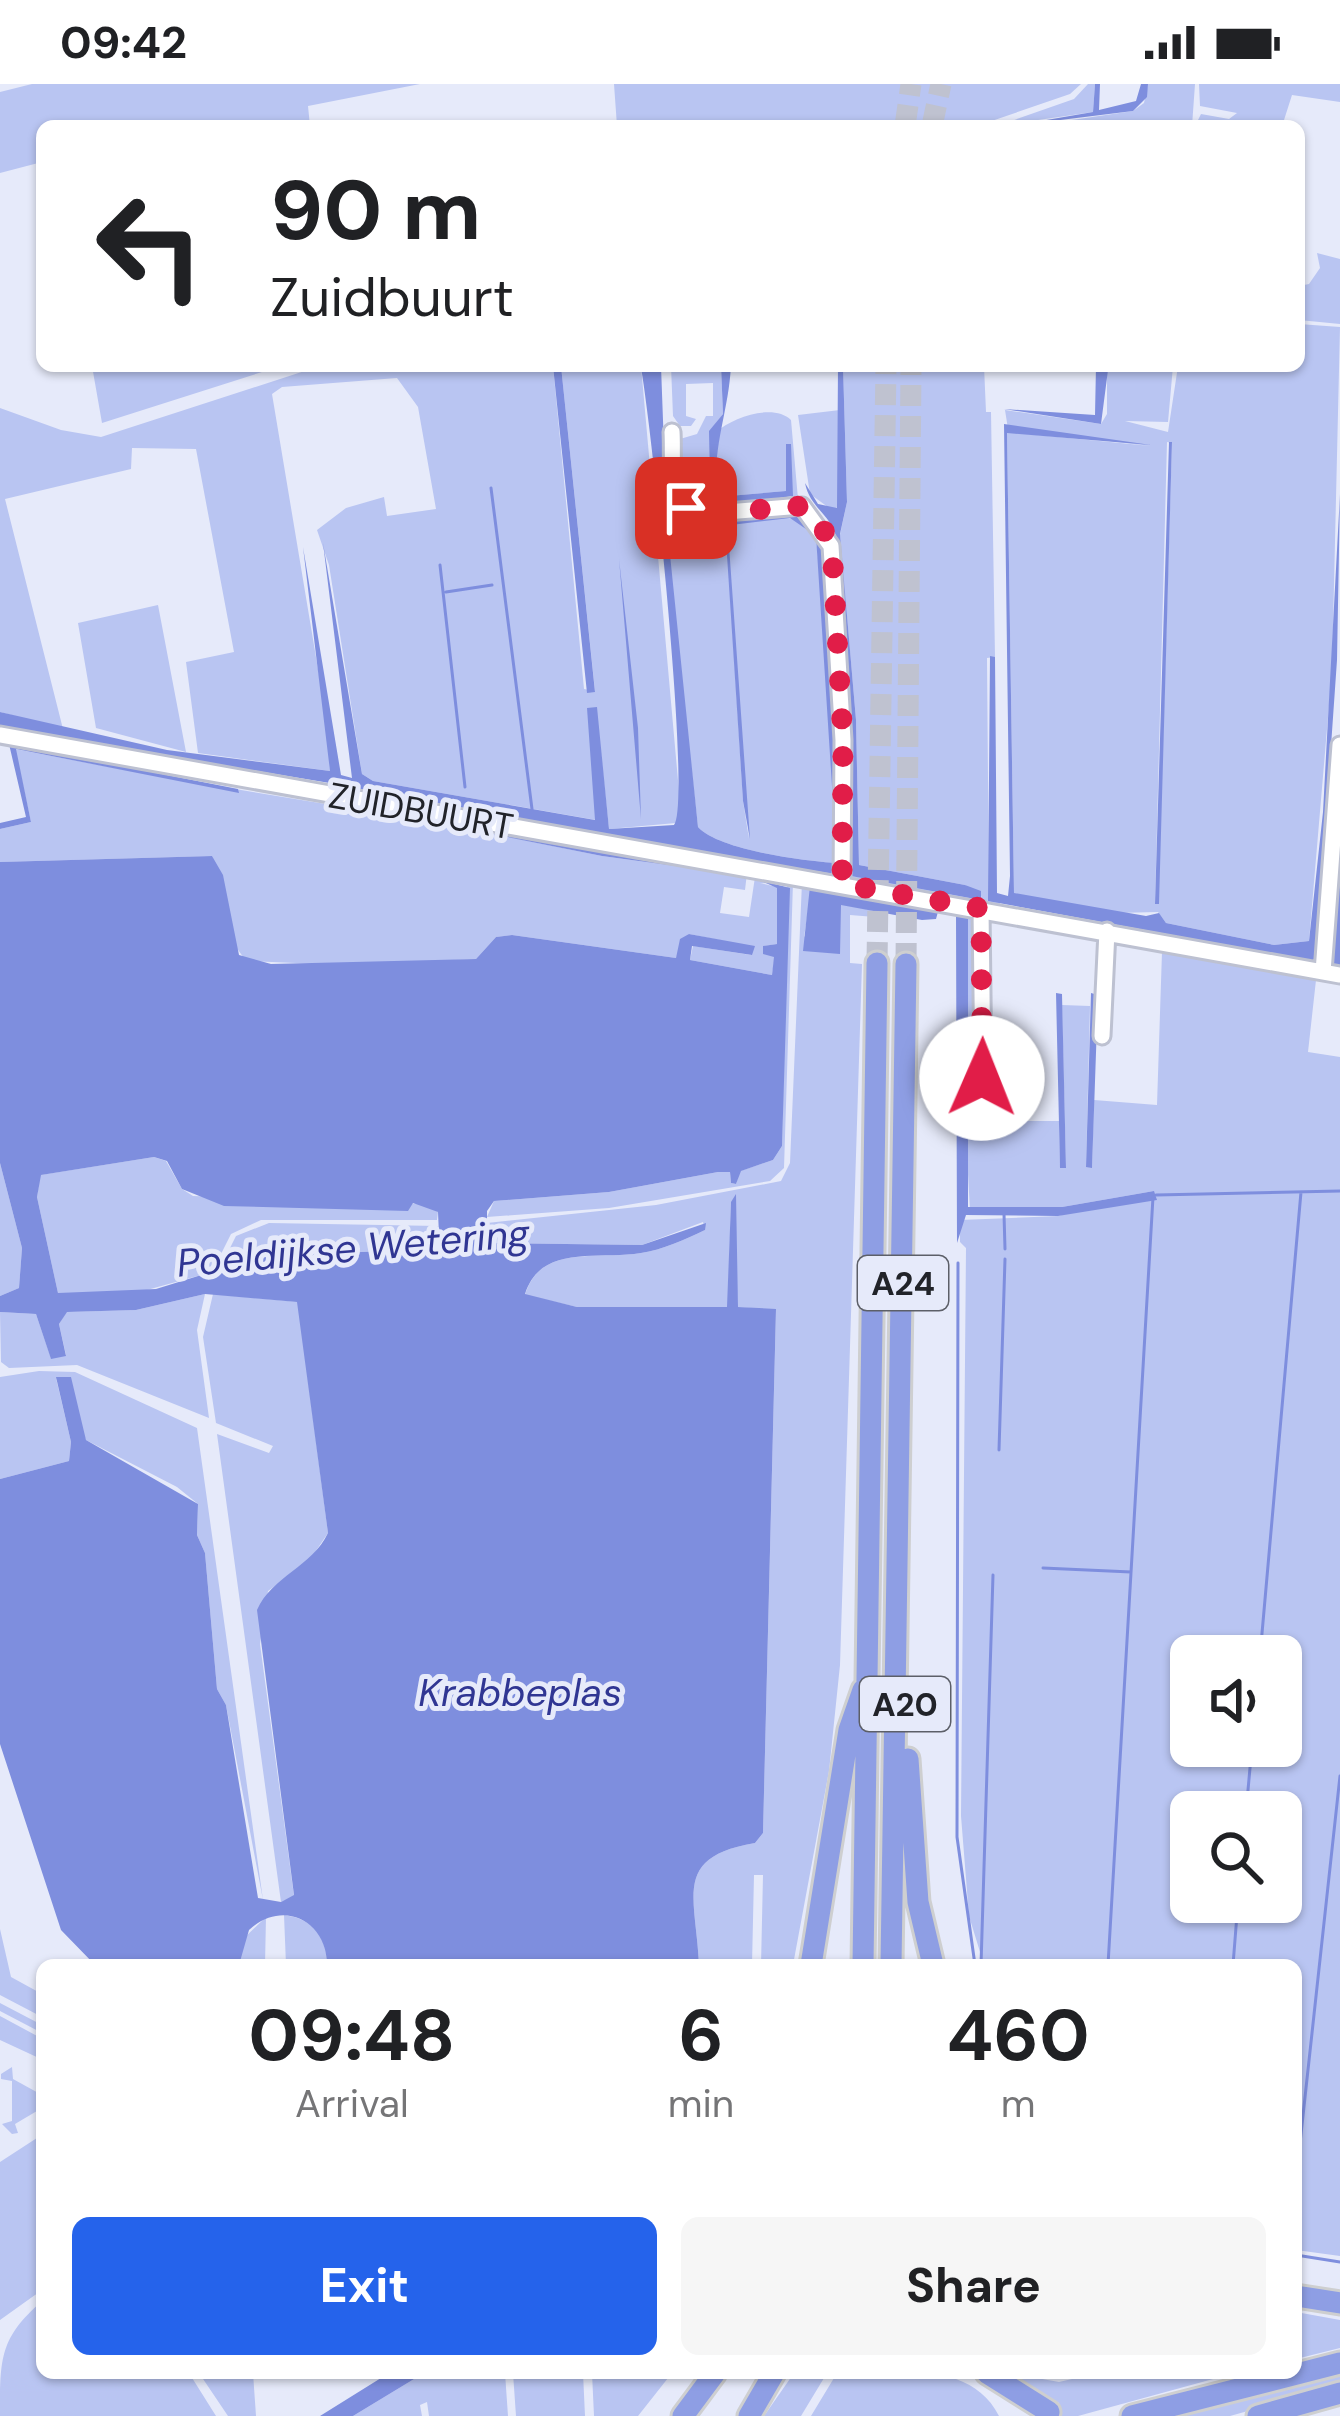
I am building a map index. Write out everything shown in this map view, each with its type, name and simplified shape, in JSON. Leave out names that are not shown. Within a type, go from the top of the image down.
[{"type":"highway","name":"A24","points":[[863,1959],[877,963]]},
{"type":"highway","name":"A24","points":[[891,1959],[906,964]]},
{"type":"highway","name":"A20","points":[[900,1603],[912,1850],[933,1959]]},
{"type":"highway","name":"A24","points":[[812,1959],[849,1730],[869,1672]]},
{"type":"highway","points":[[1302,2297],[1340,2303]]},
{"type":"highway","points":[[1302,2373],[1340,2363]]},
{"type":"highway","points":[[683,2416],[711,2379]]},
{"type":"highway","points":[[748,2416],[770,2379]]},
{"type":"highway","points":[[997,2379],[1049,2412]]},
{"type":"highway","points":[[1132,2416],[1277,2379]]},
{"type":"highway","points":[[1258,2416],[1340,2393]]},
{"type":"street","points":[[672,432],[675,490],[686,508],[701,514],[802,506],[831,546],[843,740],[842,884]]},
{"type":"street","name":"ZUIDBUURT","points":[[0,735],[1332,974]]},
{"type":"street","points":[[1332,974],[1326,948],[1340,745]]},
{"type":"street","points":[[981,908],[982,1078]]},
{"type":"street","points":[[1102,1036],[1107,932]]},
{"type":"shaded area","points":[[32,84],[420,84],[308,106],[309,120],[36,120],[36,164],[0,173],[0,92]]},
{"type":"shaded area","points":[[614,84],[1081,84],[1070,94],[994,120],[617,120]]},
{"type":"shaded area","points":[[1088,84],[1095,84],[1093,112],[1014,120],[1074,99]]},
{"type":"shaded area","points":[[1148,84],[1195,84],[1192,120],[1072,120],[1133,111],[1144,103]]},
{"type":"shaded area","points":[[1199,84],[1340,84],[1340,102],[1292,95],[1284,120],[1198,120],[1201,114],[1229,119],[1237,113],[1200,106]]},
{"type":"shaded area","points":[[1317,253],[1340,259],[1340,324],[1305,321],[1305,285],[1320,268]]},
{"type":"shaded area","points":[[1305,324],[1340,327],[1332,670],[1309,941],[1274,945],[1166,923],[1158,912],[1116,913],[1014,894],[1007,432],[1151,446],[1008,429],[1005,410],[1101,424],[1107,414],[1107,372],[1172,372],[1168,422],[1125,421],[1168,432],[1177,372],[1305,372]],"holes":[[[1167,442],[1172,443],[1155,903]]]},
{"type":"shaded area","points":[[93,372],[262,372],[102,423]]},
{"type":"shaded area","points":[[301,372],[554,372],[584,689],[595,691],[562,372],[642,372],[681,814],[676,823],[609,829],[596,707],[592,762],[596,820],[373,781],[362,774],[329,565],[317,530],[346,508],[384,497],[387,516],[436,509],[418,407],[397,378],[282,387],[272,394],[328,729],[330,771],[198,753],[186,662],[234,652],[196,449],[132,448],[131,469],[5,499],[63,729],[0,712],[0,408],[61,430],[101,437]]},
{"type":"shaded area","points":[[671,372],[721,372],[723,414],[710,431],[708,496],[724,506],[791,497],[790,444],[786,445],[786,491],[717,497],[716,432],[732,421],[764,412],[791,420],[798,499],[701,511],[679,493],[680,439],[697,434],[706,416],[713,416],[713,383],[686,384],[686,416],[696,419],[691,426],[680,426],[673,416]]},
{"type":"shaded area","points":[[843,372],[984,372],[986,412],[991,412],[995,657],[987,658],[989,900],[1000,903],[999,907],[849,878],[847,847],[852,876],[982,897],[965,885],[859,865],[856,720],[840,535],[847,502]]},
{"type":"shaded area","points":[[840,410],[838,507],[832,510],[810,494],[798,415]]},
{"type":"shaded area","points":[[671,515],[717,526],[797,519],[816,536],[832,720],[833,844],[841,847],[840,873],[836,878],[628,844],[837,872],[836,863],[742,848],[698,827],[665,519]],"holes":[[[727,540],[749,839],[743,801]]]},
{"type":"shaded area","points":[[158,605],[186,752],[96,728],[78,623]]},
{"type":"shaded area","points":[[15,749],[747,873],[745,890],[724,887],[720,913],[749,917],[755,877],[793,882],[784,1168],[770,1181],[609,1208],[487,1217],[494,1201],[609,1192],[718,1172],[730,1172],[731,1183],[736,1184],[740,1171],[773,1160],[782,1146],[787,884],[760,883],[777,887],[777,944],[764,946],[763,953],[775,956],[772,975],[690,960],[693,946],[751,955],[754,947],[689,934],[676,958],[512,935],[496,937],[476,959],[345,965],[246,961],[236,947],[212,856],[0,862],[0,829],[31,822]],"holes":[[[433,822],[740,875],[602,856]]]},
{"type":"shaded area","points":[[802,882],[880,895],[810,898],[804,937],[840,904],[881,912],[875,917],[850,915],[850,963],[862,964],[840,1665],[829,1771],[794,1959],[761,1959],[763,1875],[754,1875],[752,1959],[699,1959],[694,1900],[700,1870],[711,1858],[755,1843],[763,1833],[776,1310],[738,1307],[731,1202],[728,1307],[577,1307],[525,1295],[532,1279],[556,1261],[657,1249],[705,1230],[703,1222],[642,1245],[493,1243],[487,1223],[656,1205],[781,1181],[790,1163]]},
{"type":"shaded area","points":[[977,912],[974,1062],[965,1063],[967,915]]},
{"type":"shaded area","points":[[1162,952],[1316,980],[1308,1052],[1340,1057],[1340,2256],[1302,2251],[1302,1959],[982,1959],[969,1916],[961,1816],[966,1248],[960,1242],[960,1220],[1058,1216],[1154,1191],[1062,1207],[970,1210],[965,1121],[1059,1121],[1060,1167],[1066,1168],[1062,1005],[1090,1006],[1086,1167],[1092,1167],[1094,1100],[1157,1105]]},
{"type":"shaded area","points":[[154,1157],[166,1161],[182,1189],[193,1196],[426,1204],[438,1212],[437,1220],[261,1220],[231,1234],[212,1272],[136,1293],[58,1293],[37,1197],[40,1175]]},
{"type":"shaded area","points":[[0,1163],[22,1248],[19,1288],[0,1296]]},
{"type":"shaded area","points":[[269,1223],[438,1226],[439,1235],[430,1246],[411,1250],[263,1256],[219,1270],[236,1236]]},
{"type":"shaded area","points":[[205,1294],[197,1330],[209,1418],[77,1365],[9,1368],[1,1362],[0,1312],[36,1314],[51,1358],[66,1355],[59,1324],[66,1312],[136,1310]]},
{"type":"shaded area","points":[[213,1294],[298,1302],[328,1533],[309,1561],[268,1591],[260,1644],[294,1896],[281,1902],[217,1434],[269,1453],[273,1446],[216,1423],[203,1337]]},
{"type":"shaded area","points":[[75,1372],[197,1428],[263,1900],[226,1705],[217,1689],[205,1553],[197,1535],[198,1504],[177,1487],[86,1440],[56,1378],[71,1442],[69,1461],[0,1479],[0,1377]]},
{"type":"shaded area","points":[[284,1915],[303,1920],[316,1931],[326,1959],[286,1959]]},
{"type":"shaded area","points":[[266,1917],[265,1959],[240,1959],[243,1939]]},
{"type":"shaded area","points":[[0,1929],[11,1977],[36,1991],[36,2014],[0,1995]]},
{"type":"shaded area","points":[[0,2003],[36,2022],[36,2030],[0,2011]]},
{"type":"shaded area","points":[[0,2016],[36,2035],[36,2057],[0,2040]]},
{"type":"shaded area","points":[[12,2067],[13,2079],[36,2092],[36,2112],[15,2124],[18,2133],[12,2134],[2,2124],[12,2121],[12,2081],[1,2079]]},
{"type":"shaded area","points":[[36,2139],[36,2294],[0,2320],[0,2162]]},
{"type":"shaded area","points":[[36,2307],[36,2379],[193,2379],[216,2416],[0,2416],[5,2350]]},
{"type":"shaded area","points":[[1302,2313],[1340,2320],[1340,2348],[1302,2358]]},
{"type":"shaded area","points":[[1340,2370],[1340,2385],[1230,2416],[1156,2416]]},
{"type":"shaded area","points":[[203,2379],[253,2379],[256,2416],[228,2416]]},
{"type":"shaded area","points":[[414,2379],[505,2379],[508,2416],[429,2416],[427,2402],[420,2405],[422,2416],[353,2416]]},
{"type":"shaded area","points":[[513,2379],[583,2379],[585,2416],[516,2416]]},
{"type":"shaded area","points":[[592,2379],[667,2379],[638,2416],[594,2416]]},
{"type":"shaded area","points":[[790,2379],[823,2379],[801,2416],[764,2416]]},
{"type":"shaded area","points":[[833,2379],[954,2379],[986,2398],[999,2416],[811,2416]]},
{"type":"shaded area","points":[[1019,2379],[1213,2379],[1078,2416],[1046,2416],[1059,2403]]},
{"type":"water","points":[[1095,84],[1100,84],[1099,110],[1136,101],[1141,84],[1148,84],[1147,97],[1133,111],[1047,120],[1093,112]]},
{"type":"water","points":[[554,372],[562,372],[595,692],[587,693]]},
{"type":"water","points":[[642,372],[661,372],[666,502],[698,519],[804,516],[825,550],[836,707],[836,849],[816,536],[790,518],[706,528],[666,516],[698,827],[742,848],[836,863],[835,874],[562,831],[342,785],[0,729],[0,712],[167,750],[330,771],[303,547],[341,775],[352,778],[323,543],[362,774],[373,781],[595,820],[587,708],[597,707],[609,829],[674,825],[678,751]]},
{"type":"water","points":[[721,372],[730,372],[717,462],[717,497],[786,491],[786,444],[791,444],[793,496],[724,506],[710,501],[709,431],[723,414]]},
{"type":"water","points":[[838,372],[843,372],[847,502],[840,534],[856,720],[859,865],[965,885],[981,891],[981,900],[851,876],[837,541],[805,483],[818,504],[837,508]]},
{"type":"water","points":[[1096,372],[1108,372],[1101,424],[1004,409],[1095,415]]},
{"type":"water","points":[[1004,424],[1151,445],[1007,433],[1014,893],[1146,916],[1159,913],[1166,923],[1274,945],[1309,941],[1323,812],[1340,494],[1337,660],[1317,947],[1333,952],[1340,879],[1340,966],[988,901],[990,656],[995,657],[997,893],[1008,896],[1010,876]]},
{"type":"water","points":[[1169,442],[1159,904],[1155,904]]},
{"type":"water","points":[[726,540],[729,546],[750,839],[743,801]]},
{"type":"water","points":[[619,559],[638,728],[641,819]]},
{"type":"water","points":[[9,744],[238,789],[239,793],[16,749],[31,822],[0,829],[0,823],[26,817]]},
{"type":"water","points":[[432,822],[741,875],[602,856]]},
{"type":"water","name":"Krabbeplas","points":[[212,856],[223,875],[239,955],[271,964],[476,959],[496,937],[512,935],[676,958],[680,939],[689,934],[755,946],[752,955],[692,946],[690,960],[772,975],[774,957],[763,954],[763,946],[777,944],[777,888],[759,880],[790,888],[782,1146],[773,1160],[741,1171],[736,1184],[731,1183],[730,1172],[718,1172],[609,1192],[494,1201],[487,1211],[487,1236],[493,1243],[642,1245],[706,1223],[705,1230],[649,1252],[557,1261],[533,1278],[525,1294],[577,1307],[727,1307],[731,1202],[736,1194],[738,1307],[776,1309],[763,1833],[755,1843],[711,1858],[700,1870],[694,1900],[699,1959],[326,1959],[311,1926],[300,1919],[275,1916],[249,1930],[241,1959],[89,1959],[61,1930],[0,1744],[0,1479],[69,1461],[71,1442],[56,1377],[71,1377],[86,1440],[198,1504],[197,1535],[205,1553],[217,1689],[226,1705],[258,1898],[281,1902],[294,1895],[257,1610],[272,1588],[312,1555],[328,1533],[297,1302],[205,1294],[136,1310],[67,1312],[59,1324],[66,1356],[51,1359],[36,1314],[0,1312],[0,1296],[19,1288],[22,1248],[0,1163],[0,862]],"holes":[[[154,1157],[167,1161],[182,1189],[224,1206],[408,1211],[413,1203],[438,1212],[439,1235],[430,1246],[411,1250],[263,1256],[156,1289],[58,1293],[37,1197],[41,1175]]]},
{"type":"water","points":[[810,886],[939,908],[936,919],[922,920],[841,905],[840,954],[803,951]]},
{"type":"water","points":[[956,913],[968,915],[968,1207],[1062,1207],[1154,1191],[1157,1200],[1058,1216],[966,1215],[957,1243]]},
{"type":"water","points":[[1056,993],[1062,994],[1066,1168],[1060,1168]]},
{"type":"water","points":[[1091,993],[1098,995],[1092,1168],[1086,1167]]},
{"type":"water","points":[[379,2379],[414,2379],[353,2416],[320,2416]]},
{"type":"waterway","points":[[491,488],[532,809]]},
{"type":"waterway","points":[[440,565],[465,787]]},
{"type":"waterway","points":[[446,592],[492,585]]},
{"type":"waterway","name":"Poeldijkse Wetering","points":[[1156,1195],[1340,1191]]},
{"type":"waterway","points":[[1262,1635],[1301,1192]]},
{"type":"waterway","points":[[1108,1959],[1153,1197]]},
{"type":"waterway","points":[[1004,1214],[1005,1249]]},
{"type":"waterway","points":[[999,1450],[1005,1259]]},
{"type":"waterway","points":[[958,1263],[957,1837],[974,1959]]},
{"type":"waterway","points":[[1043,1568],[1131,1572]]},
{"type":"waterway","points":[[981,1959],[993,1575]]},
{"type":"waterway","points":[[1248,1791],[1250,1767]]},
{"type":"waterway","points":[[1302,2125],[1340,1776]]},
{"type":"waterway","points":[[1233,1959],[1236,1923]]},
{"type":"waterway","points":[[1302,2256],[1340,2262]]},
{"type":"tunnel","points":[[906,120],[911,84]]},
{"type":"tunnel","points":[[933,120],[941,84]]},
{"type":"tunnel","points":[[877,963],[886,372]]},
{"type":"tunnel","points":[[906,964],[911,372]]},
{"type":"route","points":[[686,508],[701,514],[802,506],[825,532],[833,564],[843,740],[842,884],[981,908],[982,1078]]}]
